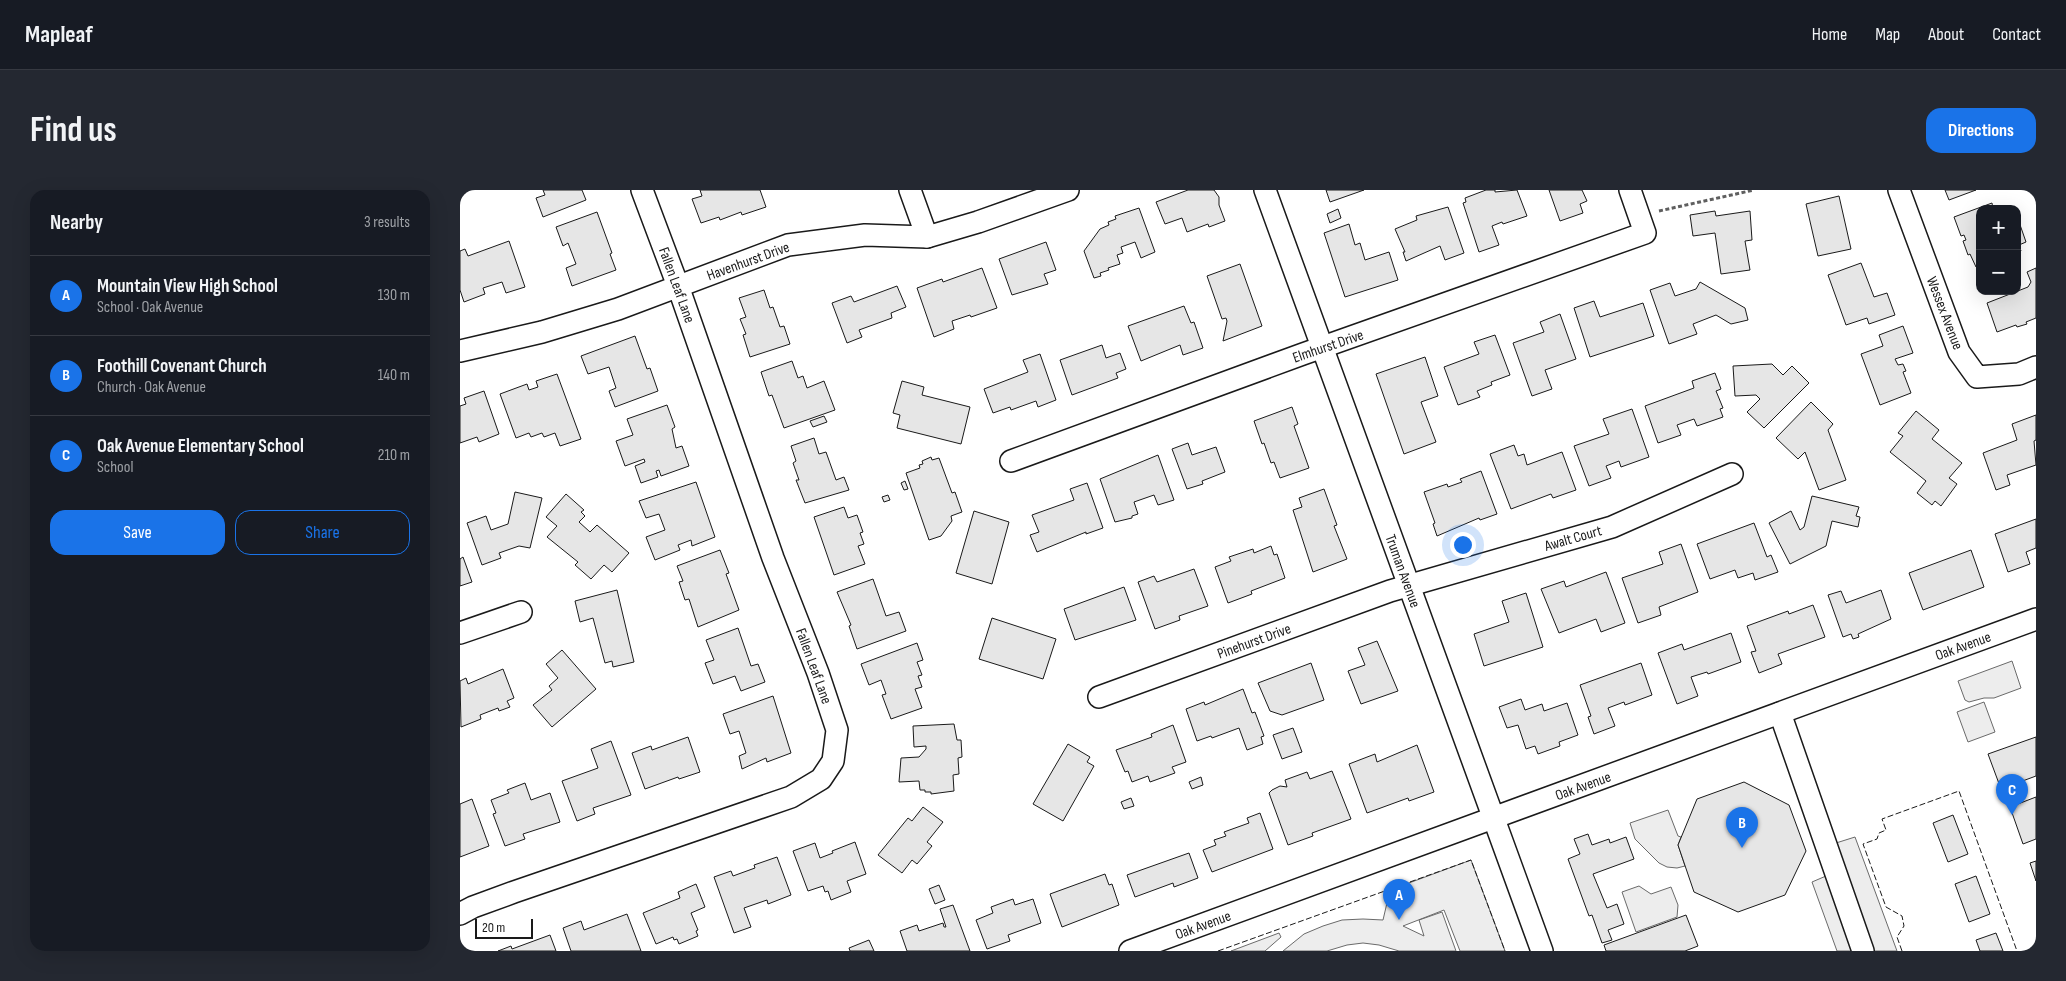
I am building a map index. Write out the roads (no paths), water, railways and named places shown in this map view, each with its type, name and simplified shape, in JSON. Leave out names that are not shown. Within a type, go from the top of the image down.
[{"type":"street","name":"Fallen Leaf Lane","points":[[460,914],[473,907],[514,892],[791,797],[821,780],[833,762],[836,730],[818,673],[773,558],[678,286],[642,190]]},
{"type":"street","points":[[910,190],[927,237]]},
{"type":"street","name":"Havenhurst Drive","points":[[460,351],[542,332],[618,309],[788,245],[865,235],[927,237],[978,222],[1068,190]]},
{"type":"street","name":"Truman Avenue","points":[[1266,190],[1408,586],[1542,951]]},
{"type":"street","name":"Elmhurst Drive","points":[[1011,461],[1322,348],[1642,224],[1630,190]]},
{"type":"street","name":"Wessex Avenue","points":[[1899,190],[1958,352],[1977,377],[2019,374],[2036,368]]},
{"type":"street","name":"Awalt Court","points":[[1408,586],[1612,527],[1732,474]]},
{"type":"street","name":"Pinehurst Drive","points":[[1099,697],[1408,586]]},
{"type":"street","points":[[460,633],[521,612]]},
{"type":"street","name":"Oak Avenue","points":[[1130,951],[2036,619]]},
{"type":"street","points":[[1780,713],[1863,951]]},
{"type":"place","name":"Oak Avenue Elementary School","points":[[2012,815]]},
{"type":"place","name":"Foothill Covenant Church","points":[[1742,848]]},
{"type":"place","name":"Mountain View High School","points":[[1399,920]]}]
